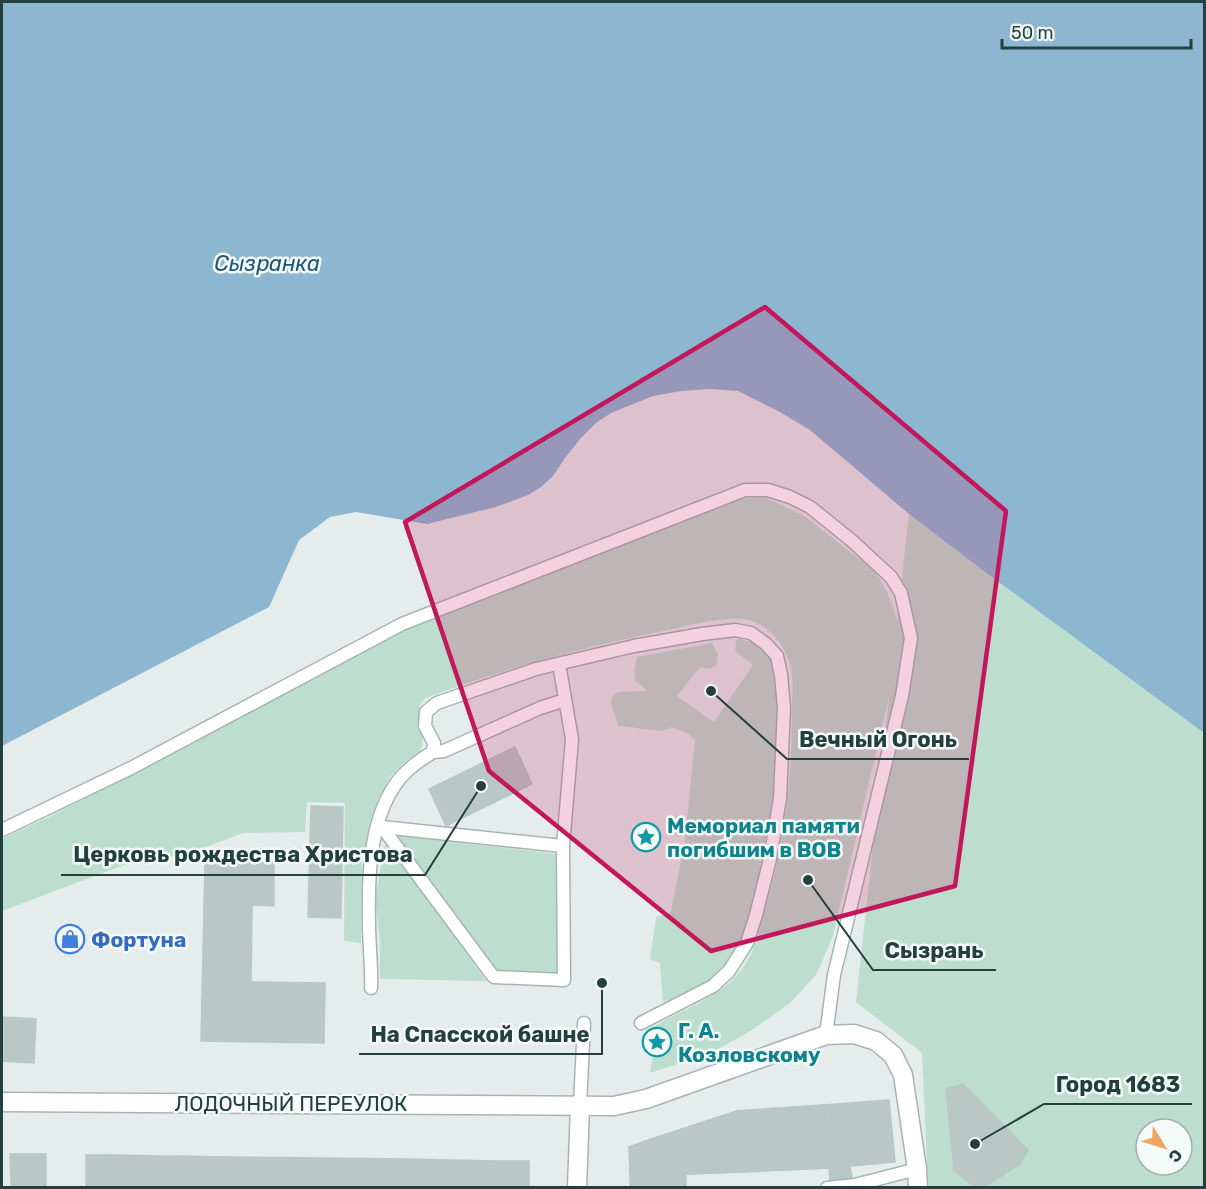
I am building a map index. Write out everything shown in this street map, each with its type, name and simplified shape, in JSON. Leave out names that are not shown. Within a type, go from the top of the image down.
[{"type":"street","name":"ЛОДОЧНЫЙ ПЕРЕУЛОК","points":[[2,1102],[614,1106],[646,1099],[826,1035],[854,1034],[876,1041],[893,1055],[903,1075],[917,1178]]},
{"type":"street","points":[[577,1188],[580,1105]]},
{"type":"lane","points":[[2,830],[131,768],[402,624],[745,490],[768,490],[810,507],[851,540],[891,578],[901,592],[911,638],[902,696],[834,975],[826,1035]]},
{"type":"lane","points":[[433,752],[434,743],[425,726],[426,712],[437,703],[536,669],[634,646],[735,630],[751,633],[777,656],[784,708],[780,798],[770,859],[747,943],[729,971],[713,986],[641,1023]]},
{"type":"lane","points":[[380,826],[494,977],[564,980],[563,846],[572,740],[559,664]]},
{"type":"lane","points":[[371,988],[369,888],[373,852],[385,803],[396,783],[409,769],[433,752],[444,751],[540,708],[565,700]]},
{"type":"lane","points":[[380,826],[563,846]]},
{"type":"lane","points":[[580,1105],[584,1023]]},
{"type":"lane","points":[[827,1188],[855,1185],[866,1181],[917,1178]]},
{"type":"highlighted area","points":[[765,307],[1006,511],[955,886],[711,951],[489,771],[405,522]]},
{"type":"green space","points":[[764,497],[803,515],[871,568],[884,586],[897,621],[909,514],[1204,733],[1204,1187],[928,1187],[922,1053],[856,1002],[889,697],[833,936],[816,975],[790,1003],[752,1030],[711,1053],[650,1073],[653,1056],[663,1051],[662,1030],[654,1027],[728,984],[746,963],[756,940],[776,866],[788,789],[792,736],[792,672],[779,641],[768,630],[749,620],[709,621],[544,659],[424,699],[419,706],[423,736],[421,751],[403,763],[389,778],[376,806],[362,860],[361,943],[344,941],[345,803],[307,802],[305,832],[243,833],[187,854],[124,865],[2,911],[2,839],[184,747],[399,630],[741,499]]},
{"type":"green space","points":[[739,639],[762,649],[775,669],[778,760],[775,806],[768,851],[743,939],[736,953],[709,980],[692,991],[663,1002],[660,963],[650,959],[656,917],[671,912],[685,840],[695,740],[689,734],[672,727],[662,731],[618,726],[611,703],[612,697],[618,692],[648,691],[635,681],[634,670],[637,657],[712,643],[718,654],[717,665],[710,669],[700,667],[677,696],[714,722],[753,665],[735,651],[736,641]]},
{"type":"green space","points":[[401,836],[557,854],[558,974],[495,973],[397,838]]},
{"type":"green space","points":[[388,844],[486,981],[380,979],[380,940],[375,898],[385,845]]},
{"type":"water","name":"Сызранка","points":[[2,2],[1204,2],[1204,733],[909,514],[810,430],[738,391],[710,389],[653,396],[611,413],[596,423],[580,439],[553,476],[541,487],[528,495],[496,507],[427,524],[356,512],[330,517],[299,540],[269,607],[2,746]]},
{"type":"building","points":[[515,747],[532,784],[446,826],[429,789]]},
{"type":"building","points":[[311,806],[343,807],[341,918],[308,917]]},
{"type":"building","points":[[205,863],[274,863],[274,906],[252,905],[251,982],[325,983],[324,1043],[201,1041]]},
{"type":"building","points":[[2,1017],[36,1019],[34,1063],[2,1061]]},
{"type":"building","points":[[963,1084],[1028,1150],[1020,1164],[983,1188],[976,1188],[954,1170],[946,1089]]},
{"type":"building","points":[[889,1100],[895,1162],[850,1166],[852,1178],[830,1180],[824,1105]]},
{"type":"building","points":[[824,1105],[829,1168],[686,1174],[630,1171],[629,1147],[648,1140],[737,1111]]},
{"type":"building","points":[[824,1105],[829,1168],[743,1172],[737,1111]]},
{"type":"building","points":[[737,1111],[743,1172],[686,1174],[630,1171],[629,1147]]},
{"type":"building","points":[[10,1154],[46,1154],[46,1188],[11,1188]]},
{"type":"building","points":[[86,1155],[109,1155],[109,1188],[86,1188]]},
{"type":"building","points":[[109,1155],[230,1157],[230,1188],[109,1188]]},
{"type":"building","points":[[230,1157],[407,1159],[406,1188],[230,1188]]},
{"type":"building","points":[[407,1159],[494,1161],[494,1188],[406,1188]]},
{"type":"building","points":[[494,1161],[529,1161],[529,1188],[494,1188]]},
{"type":"building","points":[[630,1171],[686,1174],[686,1188],[630,1188]]},
{"type":"place","name":"Вечный Огонь","points":[[711,691]]},
{"type":"place","name":"Церковь рождества Христова","points":[[481,786]]},
{"type":"place","name":"Мемориал памяти погибшим в ВОВ","points":[[646,837]]},
{"type":"place","name":"Сызрань","points":[[808,880]]},
{"type":"place","name":"Фортуна","points":[[70,939]]},
{"type":"place","name":"На Спасской башне","points":[[602,983]]},
{"type":"place","name":"Г. А. Козловскому","points":[[657,1042]]},
{"type":"place","name":"Город 1683","points":[[975,1144]]}]
